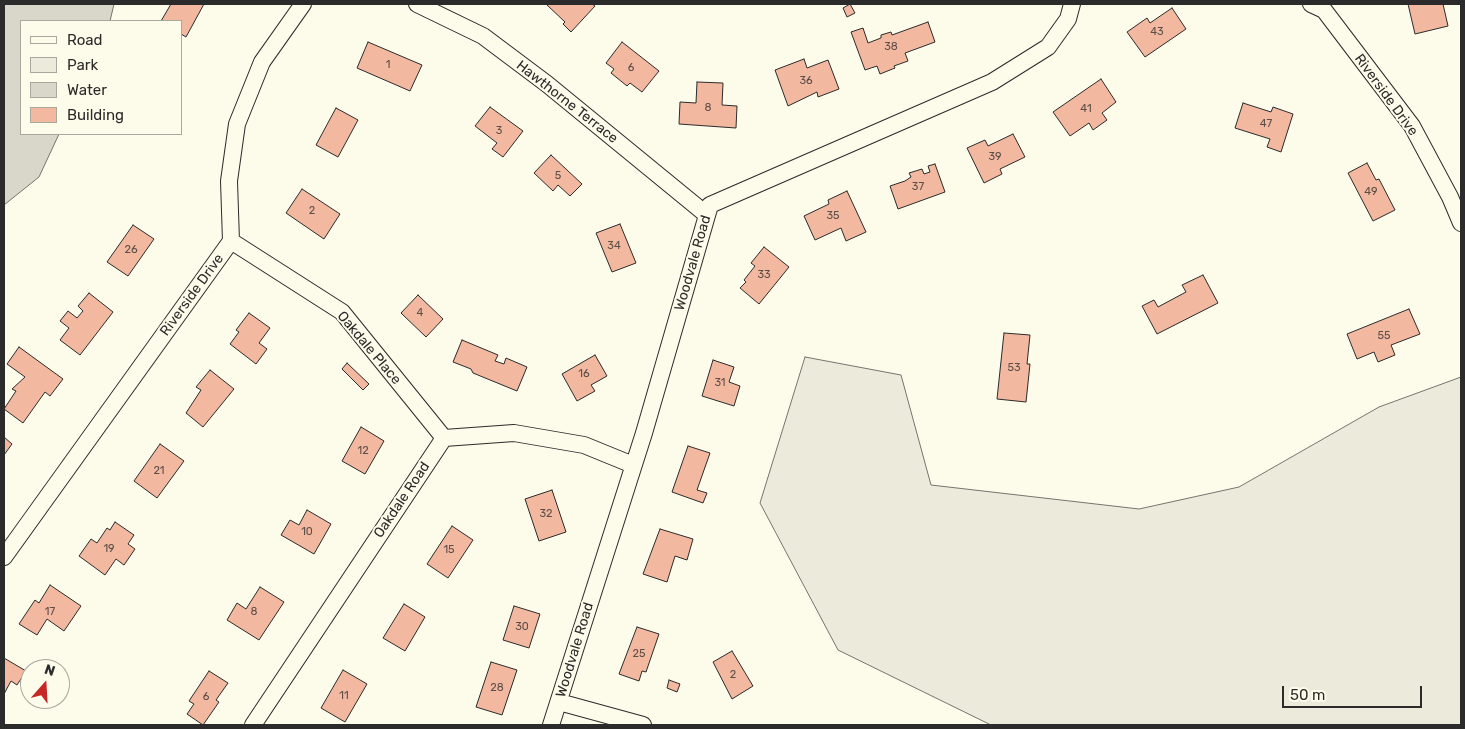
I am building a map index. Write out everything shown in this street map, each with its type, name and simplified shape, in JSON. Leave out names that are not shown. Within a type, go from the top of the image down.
[{"type":"street","name":"Riverside Drive","points":[[4,557],[231,241],[229,181],[237,124],[262,62],[303,4]]},
{"type":"street","name":"Hawthorne Terrace","points":[[417,4],[482,36],[547,84],[707,215]]},
{"type":"street","name":"Woodvale Road","points":[[552,725],[634,465],[710,205],[992,82],[1048,47],[1068,19],[1072,4]]},
{"type":"street","name":"Riverside Drive","points":[[1311,4],[1324,10],[1412,126],[1450,196],[1461,223]]},
{"type":"street","name":"Oakdale Place","points":[[231,241],[342,312],[444,438]]},
{"type":"street","points":[[444,438],[514,433],[584,445],[634,465]]},
{"type":"street","name":"Oakdale Road","points":[[253,725],[444,438]]},
{"type":"street","points":[[559,702],[643,725]]},
{"type":"green space","points":[[805,357],[901,375],[931,485],[1139,509],[1239,487],[1379,407],[1461,377],[1461,725],[991,725],[838,650],[760,503]]},
{"type":"water","points":[[4,4],[114,4],[110,20],[20,20],[20,135],[59,135],[39,177],[4,205]]},
{"type":"building","points":[[171,4],[204,4],[186,37],[182,35],[182,20],[162,20]]},
{"type":"building","points":[[548,4],[592,4],[595,6],[571,32],[563,24],[565,22]]},
{"type":"building","points":[[850,4],[855,13],[847,17],[843,8]]},
{"type":"building","points":[[1408,4],[1443,4],[1448,26],[1415,34]]},
{"type":"building","points":[[1172,8],[1186,29],[1145,57],[1127,32],[1147,18],[1150,23]]},
{"type":"building","points":[[928,22],[935,42],[905,53],[908,61],[880,74],[877,66],[865,70],[851,32],[863,28],[868,43],[881,38],[881,35],[891,32],[892,35]]},
{"type":"building","points":[[368,42],[422,65],[410,91],[357,68]]},
{"type":"building","points":[[622,42],[659,71],[642,92],[630,83],[627,86],[611,73],[614,69],[606,63]]},
{"type":"building","points":[[804,59],[807,68],[828,60],[839,89],[818,97],[817,92],[788,106],[775,70]]},
{"type":"building","points":[[1101,79],[1116,102],[1102,113],[1107,120],[1093,130],[1089,123],[1070,136],[1053,112]]},
{"type":"building","points":[[697,82],[723,83],[722,105],[737,106],[736,128],[679,124],[680,102],[696,103]]},
{"type":"building","points":[[1243,103],[1271,112],[1273,107],[1293,114],[1281,152],[1267,147],[1270,139],[1235,128]]},
{"type":"building","points":[[490,107],[523,131],[503,157],[492,149],[497,143],[475,126]]},
{"type":"building","points":[[336,108],[358,120],[338,157],[316,145]]},
{"type":"building","points":[[1013,134],[1025,157],[1000,169],[1002,174],[984,183],[967,148],[985,140],[988,146]]},
{"type":"building","points":[[551,155],[582,184],[570,196],[558,185],[553,191],[534,173]]},
{"type":"building","points":[[1367,163],[1376,180],[1379,179],[1395,210],[1373,221],[1348,173]]},
{"type":"building","points":[[935,164],[945,192],[898,209],[890,186],[911,177],[909,173],[922,169],[924,174],[930,172],[928,166]]},
{"type":"building","points":[[302,189],[340,214],[324,239],[286,213]]},
{"type":"building","points":[[847,191],[866,232],[846,241],[841,228],[815,240],[804,216],[829,204],[828,200]]},
{"type":"building","points":[[620,224],[636,263],[612,272],[596,233]]},
{"type":"building","points":[[133,225],[154,239],[128,276],[107,262]]},
{"type":"building","points":[[764,247],[789,267],[759,304],[740,288],[746,282],[744,280],[755,266],[751,263]]},
{"type":"building","points":[[1203,275],[1218,303],[1157,334],[1142,306],[1154,300],[1158,307],[1186,292],[1182,285]]},
{"type":"building","points":[[89,293],[113,312],[80,355],[60,340],[69,328],[60,321],[68,311],[77,318],[83,311],[78,306]]},
{"type":"building","points":[[418,295],[443,319],[426,337],[401,313]]},
{"type":"building","points":[[1409,309],[1420,334],[1391,345],[1395,355],[1378,362],[1374,352],[1357,359],[1347,334]]},
{"type":"building","points":[[249,313],[270,328],[259,343],[267,349],[256,364],[230,344],[239,332],[236,330]]},
{"type":"building","points":[[1004,333],[1030,335],[1027,364],[1030,364],[1026,402],[997,399]]},
{"type":"building","points":[[462,340],[498,355],[495,361],[504,364],[506,358],[527,367],[517,391],[473,373],[471,369],[453,362]]},
{"type":"building","points":[[19,347],[63,379],[50,396],[45,392],[23,423],[4,409],[16,391],[12,389],[25,377],[7,364]]},
{"type":"building","points":[[595,355],[607,376],[591,385],[595,391],[577,401],[562,374]]},
{"type":"building","points":[[713,360],[734,367],[729,382],[740,386],[734,406],[702,396]]},
{"type":"building","points":[[347,363],[369,384],[363,390],[342,369]]},
{"type":"building","points":[[210,370],[234,389],[203,427],[186,413],[201,390],[196,387]]},
{"type":"building","points":[[361,427],[384,441],[365,474],[342,461]]},
{"type":"building","points":[[4,437],[12,444],[4,455]]},
{"type":"building","points":[[160,444],[184,461],[157,498],[134,481]]},
{"type":"building","points":[[688,446],[710,453],[697,490],[707,493],[703,503],[672,492]]},
{"type":"building","points":[[552,490],[566,532],[539,541],[525,499]]},
{"type":"building","points":[[307,510],[331,524],[314,554],[281,535],[290,520],[299,525]]},
{"type":"building","points":[[115,522],[134,535],[128,544],[135,549],[124,565],[116,559],[105,575],[79,556],[91,539],[97,543],[107,528],[110,530]]},
{"type":"building","points":[[452,526],[473,540],[448,578],[427,564]]},
{"type":"building","points":[[660,529],[693,539],[687,560],[675,556],[667,582],[643,574]]},
{"type":"building","points":[[50,585],[81,606],[64,631],[47,619],[37,635],[19,624],[35,600],[39,603]]},
{"type":"building","points":[[260,587],[284,602],[259,640],[227,620],[237,603],[246,609]]},
{"type":"building","points":[[404,604],[425,617],[405,651],[383,638]]},
{"type":"building","points":[[514,606],[540,614],[529,648],[503,640]]},
{"type":"building","points":[[637,627],[659,634],[646,672],[642,671],[639,681],[619,674]]},
{"type":"building","points":[[732,651],[753,686],[732,699],[713,662]]},
{"type":"building","points":[[4,658],[20,667],[20,680],[17,685],[11,681],[4,694]]},
{"type":"building","points":[[491,662],[517,670],[502,715],[476,707]]},
{"type":"building","points":[[343,670],[367,684],[345,722],[321,708]]},
{"type":"building","points":[[209,671],[228,683],[216,700],[219,702],[203,725],[187,714],[194,704],[189,701]]},
{"type":"building","points":[[669,680],[680,684],[677,692],[667,688]]}]
